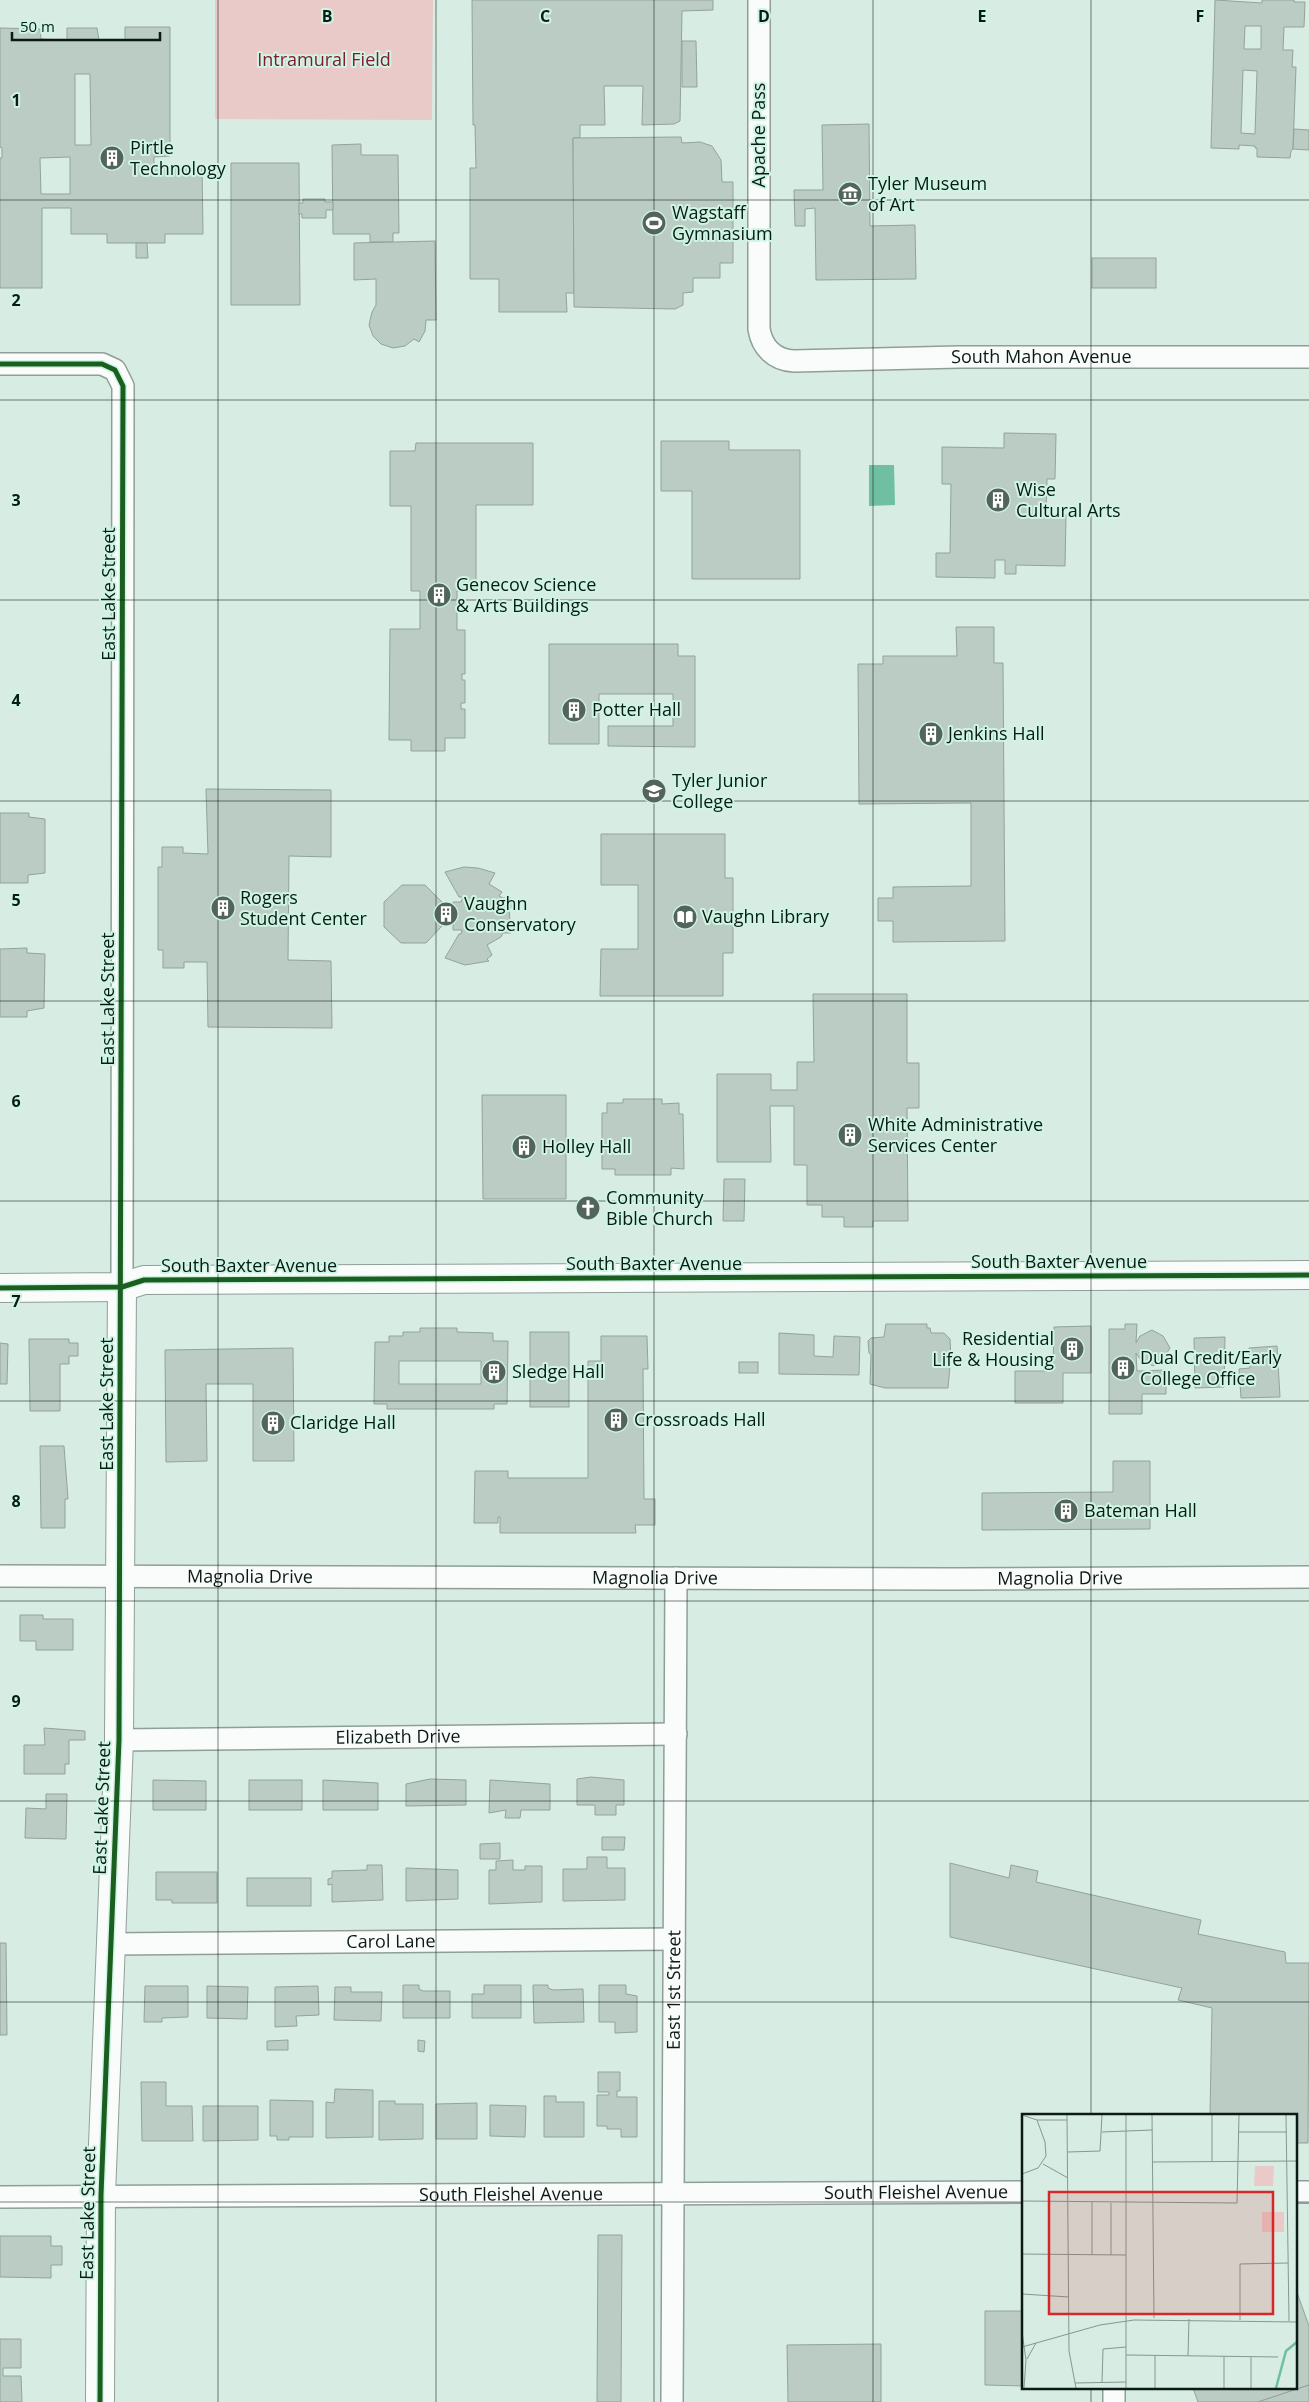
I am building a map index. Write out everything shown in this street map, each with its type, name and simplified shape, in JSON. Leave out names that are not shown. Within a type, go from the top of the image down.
[{"type":"street","name":"Apache Pass","points":[[759,0],[759,328],[763,342],[774,355]]},
{"type":"street","name":"South Mahon Avenue","points":[[774,355],[794,361],[959,357],[1309,357]]},
{"type":"street","name":"East Lake Street","points":[[0,364],[95,363],[110,367],[119,376],[123,386],[122,1287],[119,1740],[101,2195],[100,2402]]},
{"type":"street","name":"South Baxter Avenue","points":[[0,1288],[122,1287],[144,1280],[1309,1275]]},
{"type":"street","name":"Magnolia Drive","points":[[0,1576],[1309,1577]]},
{"type":"street","name":"East 1st Street","points":[[672,2402],[676,1578]]},
{"type":"street","name":"Elizabeth Drive","points":[[119,1740],[676,1734]]},
{"type":"street","name":"Carol Lane","points":[[110,1944],[674,1939]]},
{"type":"street","name":"South Fleishel Avenue","points":[[0,2196],[1022,2192]]},
{"type":"street","points":[[1296,2192],[1309,2192]]},
{"type":"green space","name":"Intramural Field","points":[[215,0],[433,0],[432,120],[215,119]]},
{"type":"shaded area","points":[[869,465],[894,465],[895,505],[869,506]]},
{"type":"building","points":[[472,0],[713,0],[713,10],[682,11],[680,121],[674,124],[642,125],[643,86],[604,86],[605,125],[580,125],[580,138],[573,138],[574,293],[566,293],[567,312],[499,312],[499,279],[470,279],[470,168],[476,168],[475,125],[473,125]]},
{"type":"building","points":[[1215,0],[1262,3],[1262,0],[1305,2],[1304,27],[1284,27],[1283,50],[1293,50],[1292,67],[1296,67],[1293,149],[1290,158],[1257,157],[1257,148],[1255,146],[1239,145],[1239,149],[1211,148]],"holes":[[[1245,26],[1261,26],[1261,49],[1244,49]],[[1243,70],[1257,71],[1255,134],[1241,133]]]},
{"type":"building","name":"Pirtle Technology","points":[[125,27],[170,27],[170,156],[154,157],[154,167],[202,166],[203,234],[165,234],[165,243],[107,243],[107,234],[71,234],[71,208],[42,208],[42,288],[0,288],[0,158],[2,158],[2,148],[0,147],[0,28],[40,29],[41,39],[67,40],[67,28],[97,28],[99,40],[125,40]],"holes":[[[75,74],[90,74],[91,145],[75,145]],[[70,157],[70,194],[41,194],[40,158]]]},
{"type":"building","points":[[682,41],[696,41],[697,87],[682,87]]},
{"type":"building","points":[[869,124],[870,226],[915,225],[916,279],[816,280],[815,208],[805,209],[805,226],[795,226],[794,190],[823,190],[822,125]]},
{"type":"building","points":[[1294,129],[1309,130],[1309,150],[1293,149]]},
{"type":"building","name":"Wagstaff Gymnasium","points":[[681,137],[682,143],[700,142],[712,146],[721,160],[722,182],[733,182],[733,263],[720,263],[720,278],[693,278],[693,292],[683,293],[683,305],[675,309],[574,307],[573,138]]},
{"type":"building","points":[[361,144],[361,155],[398,155],[399,233],[393,233],[393,242],[370,242],[370,234],[333,234],[332,145]]},
{"type":"building","name":"Pirtle Technology","points":[[231,163],[299,163],[300,305],[231,305]]},
{"type":"building","points":[[303,199],[325,199],[325,202],[333,202],[333,210],[326,210],[326,218],[302,218],[302,214],[299,214],[299,203],[303,203]]},
{"type":"building","points":[[435,241],[436,320],[426,320],[425,331],[419,342],[414,339],[405,346],[393,348],[381,344],[373,336],[369,325],[376,305],[376,279],[354,280],[354,243]]},
{"type":"building","points":[[136,243],[147,243],[148,258],[136,258]]},
{"type":"building","points":[[1092,258],[1156,258],[1156,288],[1092,288]]},
{"type":"building","name":"Wise Cultural Arts","points":[[1004,433],[1056,434],[1055,479],[1047,479],[1046,515],[1066,515],[1065,566],[1016,565],[1016,574],[1005,574],[1005,560],[995,560],[995,578],[936,577],[936,553],[950,553],[951,484],[942,484],[942,447],[1004,448]]},
{"type":"building","points":[[661,441],[729,441],[729,450],[800,450],[800,579],[692,579],[692,491],[661,491]]},
{"type":"building","name":"Genecov Science & Arts Buildings","points":[[416,443],[533,443],[533,505],[476,505],[476,591],[457,591],[457,630],[465,630],[465,674],[462,674],[462,680],[465,680],[465,703],[461,703],[461,709],[465,709],[465,738],[445,738],[445,751],[411,751],[411,740],[389,740],[390,629],[420,629],[420,591],[411,591],[411,506],[390,506],[390,451],[415,451]]},
{"type":"building","name":"Jenkins Hall","points":[[956,627],[994,627],[994,663],[1003,663],[1005,941],[893,942],[893,921],[878,921],[878,898],[893,898],[893,887],[971,886],[971,803],[859,804],[858,664],[883,664],[883,656],[957,656]]},
{"type":"building","name":"Potter Hall","points":[[549,644],[678,644],[678,656],[695,656],[695,747],[608,746],[608,726],[673,726],[673,694],[599,694],[599,744],[549,744]]},
{"type":"building","name":"Rogers Student Center","points":[[206,789],[331,790],[331,857],[289,856],[288,960],[331,961],[332,1028],[208,1027],[207,962],[184,962],[184,968],[163,968],[163,950],[158,950],[158,867],[162,867],[162,847],[183,847],[183,853],[208,854]]},
{"type":"building","points":[[0,813],[29,813],[29,817],[45,819],[45,873],[28,875],[28,883],[0,883]]},
{"type":"building","name":"Vaughn Library","points":[[601,834],[725,834],[725,878],[733,878],[733,953],[723,953],[723,996],[600,996],[601,949],[638,949],[638,885],[601,885]]},
{"type":"building","name":"Vaughn Conservatory","points":[[464,867],[478,868],[495,873],[489,884],[502,892],[499,896],[511,898],[511,908],[509,908],[511,933],[503,933],[501,937],[487,945],[492,955],[487,959],[489,961],[465,965],[445,958],[462,930],[453,930],[453,918],[442,918],[442,926],[426,943],[401,943],[384,927],[384,902],[402,885],[425,885],[442,902],[442,910],[452,911],[453,902],[461,902],[463,897],[459,897],[445,872]]},
{"type":"building","points":[[27,948],[27,953],[45,954],[44,1008],[27,1011],[27,1017],[0,1017],[0,949]]},
{"type":"building","name":"White Administrative Services Center","points":[[813,994],[907,994],[907,1063],[919,1063],[919,1108],[907,1108],[908,1221],[873,1221],[873,1227],[844,1227],[844,1217],[822,1217],[822,1205],[807,1205],[807,1165],[794,1165],[794,1106],[770,1106],[771,1162],[717,1162],[717,1074],[771,1074],[771,1090],[797,1090],[797,1062],[814,1062]]},
{"type":"building","name":"Holley Hall","points":[[482,1095],[566,1095],[566,1199],[483,1199]]},
{"type":"building","points":[[623,1099],[662,1099],[662,1104],[679,1103],[679,1114],[683,1114],[684,1169],[671,1168],[671,1175],[615,1175],[615,1169],[602,1169],[602,1113],[607,1113],[607,1103],[623,1103]]},
{"type":"building","points":[[724,1179],[745,1179],[744,1221],[723,1221]]},
{"type":"building","points":[[886,1324],[927,1324],[927,1328],[930,1328],[931,1333],[944,1333],[950,1339],[951,1359],[947,1363],[950,1366],[948,1388],[885,1388],[870,1384],[871,1355],[869,1353],[868,1341],[871,1338],[884,1337]]},
{"type":"building","name":"Dual Credit/Early College Office","points":[[1125,1324],[1137,1324],[1136,1343],[1140,1336],[1152,1330],[1163,1336],[1170,1348],[1163,1359],[1153,1366],[1140,1359],[1136,1353],[1137,1371],[1166,1370],[1166,1394],[1142,1394],[1142,1414],[1109,1414],[1109,1329],[1125,1329]]},
{"type":"building","name":"Residential Life & Housing","points":[[1091,1326],[1091,1373],[1063,1373],[1063,1403],[1015,1403],[1015,1371],[1053,1371],[1054,1327]]},
{"type":"building","name":"Sledge Hall","points":[[420,1328],[457,1328],[457,1332],[493,1333],[493,1341],[508,1341],[507,1404],[494,1404],[494,1409],[387,1409],[387,1404],[374,1404],[375,1342],[389,1342],[389,1336],[403,1336],[403,1332],[420,1332]],"holes":[[[399,1361],[481,1361],[481,1384],[399,1384]]]},
{"type":"building","points":[[530,1332],[569,1332],[569,1407],[530,1407]]},
{"type":"building","points":[[779,1333],[814,1335],[814,1356],[833,1357],[834,1336],[860,1337],[859,1375],[779,1374]]},
{"type":"building","name":"Crossroads Hall","points":[[601,1336],[647,1336],[648,1369],[643,1369],[644,1499],[655,1499],[655,1525],[635,1525],[636,1533],[500,1533],[500,1517],[498,1517],[498,1523],[474,1523],[475,1471],[508,1471],[508,1478],[588,1478],[588,1361],[601,1361]]},
{"type":"building","points":[[1225,1337],[1224,1387],[1195,1388],[1194,1338]]},
{"type":"building","points":[[29,1339],[69,1339],[69,1343],[78,1343],[78,1356],[69,1356],[69,1364],[60,1364],[60,1411],[30,1411]]},
{"type":"building","points":[[0,1343],[8,1344],[7,1384],[0,1384]]},
{"type":"building","points":[[1277,1346],[1280,1397],[1241,1398],[1239,1369],[1250,1368],[1249,1348]]},
{"type":"building","name":"Claridge Hall","points":[[293,1348],[294,1461],[253,1461],[253,1384],[206,1384],[207,1461],[166,1462],[165,1350]]},
{"type":"building","points":[[739,1362],[758,1362],[758,1373],[739,1373]]},
{"type":"building","points":[[40,1446],[64,1446],[68,1499],[65,1499],[65,1528],[41,1528]]},
{"type":"building","name":"Bateman Hall","points":[[1113,1461],[1150,1461],[1150,1529],[982,1530],[982,1493],[1113,1492]]},
{"type":"building","points":[[20,1615],[43,1615],[43,1619],[73,1619],[73,1650],[36,1650],[36,1641],[20,1641]]},
{"type":"building","points":[[44,1728],[85,1731],[85,1740],[69,1740],[69,1764],[65,1764],[65,1774],[24,1774],[24,1745],[45,1745]]},
{"type":"building","points":[[591,1777],[624,1780],[624,1805],[616,1805],[616,1815],[595,1815],[595,1805],[577,1805],[577,1779]]},
{"type":"building","points":[[430,1779],[466,1780],[466,1805],[406,1806],[406,1784]]},
{"type":"building","points":[[153,1780],[206,1781],[206,1810],[153,1810]]},
{"type":"building","points":[[249,1780],[302,1780],[302,1810],[249,1810]]},
{"type":"building","points":[[323,1780],[378,1783],[378,1810],[323,1810]]},
{"type":"building","points":[[490,1780],[550,1784],[550,1810],[521,1810],[520,1818],[505,1818],[506,1810],[489,1813]]},
{"type":"building","points":[[46,1794],[67,1794],[66,1839],[25,1838],[26,1808],[46,1809]]},
{"type":"building","points":[[602,1837],[625,1837],[624,1850],[602,1850]]},
{"type":"building","points":[[500,1843],[500,1859],[480,1859],[480,1844]]},
{"type":"building","points":[[587,1857],[607,1857],[607,1868],[625,1868],[625,1900],[563,1901],[563,1869],[587,1869]]},
{"type":"building","points":[[513,1860],[513,1870],[525,1870],[525,1866],[542,1866],[542,1902],[489,1904],[489,1870],[496,1870],[496,1861]]},
{"type":"building","points":[[950,1863],[1009,1878],[1011,1865],[1038,1871],[1036,1882],[1201,1920],[1198,1934],[1285,1952],[1286,1963],[1309,1963],[1308,2143],[1296,2143],[1296,2114],[1210,2114],[1212,2008],[1178,2000],[1182,1988],[950,1937]]},
{"type":"building","points":[[367,1865],[382,1865],[383,1900],[332,1902],[332,1884],[328,1885],[328,1879],[332,1878],[332,1871],[367,1870]]},
{"type":"building","points":[[406,1868],[458,1870],[458,1899],[406,1901]]},
{"type":"building","points":[[156,1872],[217,1872],[217,1903],[172,1903],[172,1900],[156,1900]]},
{"type":"building","points":[[247,1878],[311,1878],[311,1906],[247,1906]]},
{"type":"building","points":[[0,1943],[6,1943],[7,2035],[0,2035]]},
{"type":"building","points":[[403,1985],[419,1985],[419,1989],[423,1991],[450,1991],[450,2018],[403,2018]]},
{"type":"building","points":[[484,1985],[521,1985],[521,2018],[472,2018],[472,1994],[484,1994]]},
{"type":"building","points":[[533,1985],[548,1985],[548,1988],[553,1990],[583,1989],[584,2022],[534,2023]]},
{"type":"building","points":[[599,1985],[626,1985],[626,1994],[637,1996],[637,2032],[615,2033],[615,2022],[599,2022]]},
{"type":"building","points":[[145,1986],[188,1986],[188,2017],[162,2018],[162,2022],[144,2022]]},
{"type":"building","points":[[207,1986],[248,1987],[247,2019],[207,2018]]},
{"type":"building","points":[[318,1986],[319,2015],[296,2016],[297,2026],[275,2027],[275,1987]]},
{"type":"building","points":[[335,1987],[351,1987],[351,1992],[382,1992],[381,2021],[334,2020]]},
{"type":"building","points":[[288,2040],[288,2050],[267,2050],[267,2041]]},
{"type":"building","points":[[418,2040],[425,2041],[424,2052],[418,2051]]},
{"type":"building","points":[[598,2072],[620,2072],[620,2091],[617,2091],[617,2097],[637,2097],[637,2137],[621,2137],[621,2129],[607,2129],[607,2126],[597,2126],[597,2095],[609,2095],[609,2092],[598,2092]]},
{"type":"building","points":[[141,2082],[166,2082],[166,2106],[192,2106],[193,2141],[142,2141]]},
{"type":"building","points":[[335,2089],[373,2090],[373,2137],[326,2138],[326,2102],[334,2103]]},
{"type":"building","points":[[544,2096],[556,2096],[556,2102],[584,2102],[584,2137],[544,2137]]},
{"type":"building","points":[[270,2100],[313,2101],[313,2137],[289,2137],[289,2140],[277,2140],[277,2136],[270,2136]]},
{"type":"building","points":[[379,2101],[395,2101],[395,2104],[423,2104],[423,2139],[379,2140]]},
{"type":"building","points":[[477,2103],[477,2139],[436,2139],[436,2104]]},
{"type":"building","points":[[490,2105],[526,2106],[525,2137],[490,2136]]},
{"type":"building","points":[[203,2106],[258,2106],[258,2140],[203,2141]]},
{"type":"building","points":[[598,2235],[622,2235],[621,2402],[597,2402]]},
{"type":"building","points":[[0,2236],[51,2236],[51,2246],[62,2246],[62,2265],[51,2265],[51,2278],[0,2277]]},
{"type":"building","points":[[1296,2290],[1309,2326],[1309,2385],[1296,2389]]},
{"type":"building","points":[[985,2311],[1022,2311],[1022,2386],[985,2385]]},
{"type":"building","points":[[0,2339],[21,2339],[21,2368],[3,2368],[3,2376],[21,2376],[22,2402],[0,2402]]},
{"type":"building","points":[[881,2344],[881,2402],[788,2402],[787,2345]]},
{"type":"building","points":[[1309,2385],[1309,2402],[1258,2402],[1296,2390]]},
{"type":"building","points":[[1194,2390],[1294,2390],[1258,2402],[1198,2402]]},
{"type":"cycle path","points":[[0,364],[102,364],[115,370],[123,386],[119,1740],[101,2195],[100,2402]]},
{"type":"cycle path","points":[[0,1288],[122,1287],[144,1280],[1309,1275]]},
{"type":"place","name":"Pirtle Technology","points":[[112,158]]},
{"type":"place","name":"Tyler Museum of Art","points":[[850,194]]},
{"type":"place","name":"Wagstaff Gymnasium","points":[[654,223]]},
{"type":"place","name":"Wise Cultural Arts","points":[[998,500]]},
{"type":"place","name":"Genecov Science & Arts Buildings","points":[[439,595]]},
{"type":"place","name":"Potter Hall","points":[[574,710]]},
{"type":"place","name":"Jenkins Hall","points":[[931,734]]},
{"type":"place","name":"Tyler Junior College","points":[[654,791]]},
{"type":"place","name":"Rogers Student Center","points":[[223,908]]},
{"type":"place","name":"Vaughn Conservatory","points":[[446,914]]},
{"type":"place","name":"Vaughn Library","points":[[685,917]]},
{"type":"place","name":"White Administrative Services Center","points":[[850,1135]]},
{"type":"place","name":"Holley Hall","points":[[524,1147]]},
{"type":"place","name":"Community Bible Church","points":[[588,1208]]},
{"type":"place","name":"Residential Life & Housing","points":[[1072,1349]]},
{"type":"place","name":"Dual Credit/Early College Office","points":[[1123,1368]]},
{"type":"place","name":"Sledge Hall","points":[[494,1372]]},
{"type":"place","name":"Crossroads Hall","points":[[616,1420]]},
{"type":"place","name":"Claridge Hall","points":[[273,1423]]},
{"type":"place","name":"Bateman Hall","points":[[1066,1511]]}]
